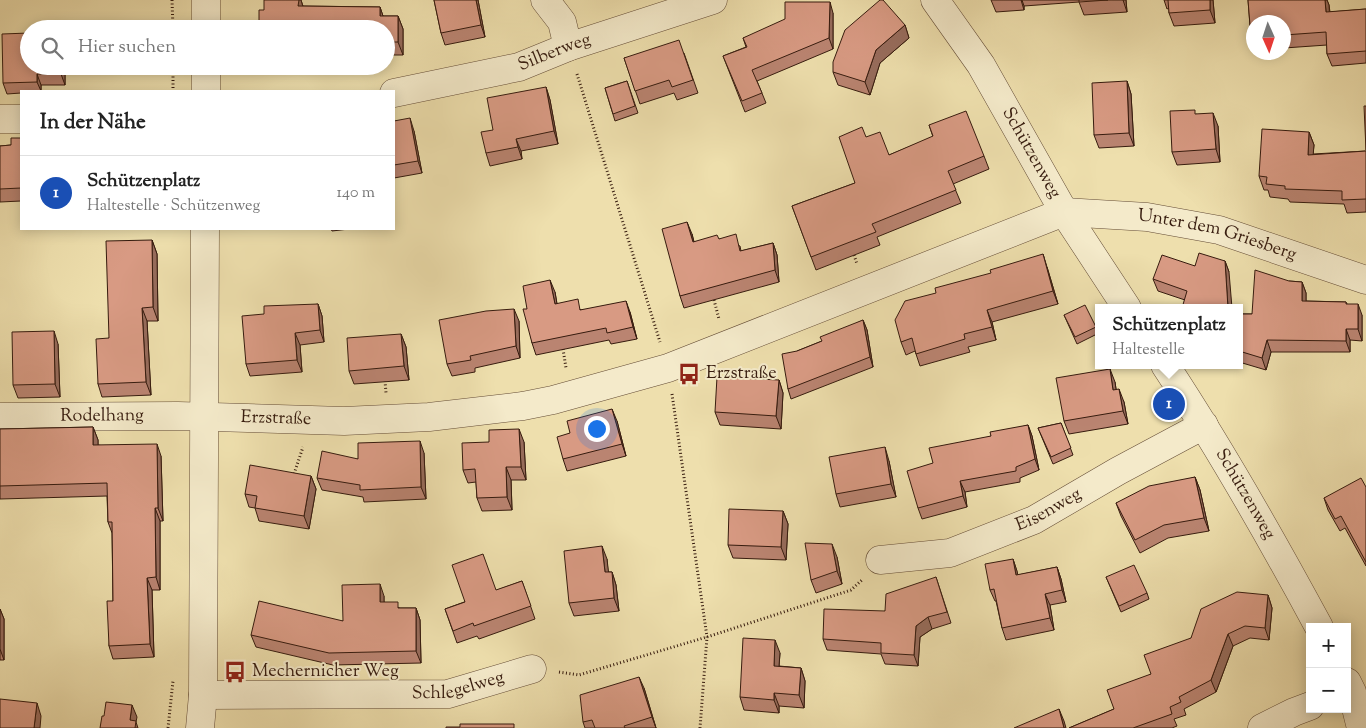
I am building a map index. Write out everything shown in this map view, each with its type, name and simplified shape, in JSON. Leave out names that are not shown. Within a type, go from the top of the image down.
[{"type":"street","points":[[206,0],[206,20]]},
{"type":"street","points":[[545,0],[562,22],[568,47]]},
{"type":"street","name":"Silberweg","points":[[395,93],[519,67],[568,47],[713,0]]},
{"type":"street","name":"Schützenweg","points":[[935,0],[981,65],[1064,212],[1124,304]]},
{"type":"street","points":[[206,75],[206,90]]},
{"type":"street","points":[[0,119],[20,119]]},
{"type":"street","name":"Unter dem Griesberg","points":[[1064,212],[1147,217],[1219,230],[1366,280]]},
{"type":"street","name":"Erzstraße","points":[[204,417],[344,421],[429,417],[523,406],[553,400],[668,368],[1064,212]]},
{"type":"street","points":[[200,728],[203,695],[205,230]]},
{"type":"street","name":"Schützenweg","points":[[1168,369],[1204,425],[1273,542],[1317,623]]},
{"type":"street","name":"Rodelhang","points":[[0,417],[204,417]]},
{"type":"street","name":"Eisenweg","points":[[880,560],[950,553],[1034,520],[1118,471],[1204,425]]},
{"type":"street","name":"Schlegelweg","points":[[203,695],[448,694],[532,669]]},
{"type":"street","points":[[1353,687],[1361,728]]},
{"type":"street","points":[[1262,728],[1306,708]]},
{"type":"path","points":[[172,0],[173,20]]},
{"type":"path","points":[[173,75],[174,90]]},
{"type":"path","points":[[854,255],[856,260]]},
{"type":"path","points":[[714,300],[720,323]]},
{"type":"path","points":[[291,485],[304,443]]},
{"type":"path","points":[[532,669],[579,675],[707,637],[854,589],[880,560]]},
{"type":"building","points":[[264,0],[299,0],[298,6],[380,7],[380,16],[398,16],[398,42],[395,42],[395,20],[259,20],[259,10],[264,10]]},
{"type":"building","points":[[434,0],[476,0],[481,25],[441,33]]},
{"type":"building","points":[[880,0],[883,0],[905,25],[876,50],[865,82],[833,72],[833,62],[845,30]]},
{"type":"building","points":[[1079,0],[1108,0],[1079,2]]},
{"type":"building","points":[[1168,0],[1210,0],[1210,10],[1169,13]]},
{"type":"building","points":[[1248,0],[1325,0],[1326,12],[1366,9],[1366,51],[1327,54],[1326,32],[1291,34],[1291,15],[1249,15]]},
{"type":"building","points":[[785,2],[830,2],[829,38],[752,70],[762,93],[742,101],[723,56],[747,47],[743,38],[785,19]]},
{"type":"building","points":[[20,33],[20,75],[37,75],[37,82],[3,83],[2,34]]},
{"type":"building","points":[[679,40],[693,80],[672,87],[669,80],[635,91],[624,58]]},
{"type":"building","points":[[627,81],[635,106],[613,114],[605,88]]},
{"type":"building","points":[[1127,81],[1129,133],[1094,135],[1092,83]]},
{"type":"building","points":[[546,87],[554,131],[516,139],[518,147],[486,153],[481,132],[493,130],[487,98]]},
{"type":"building","points":[[1364,106],[1366,106],[1366,150]]},
{"type":"building","points":[[1195,110],[1195,114],[1213,113],[1216,149],[1172,152],[1170,111]]},
{"type":"building","points":[[966,111],[984,156],[948,171],[956,190],[872,224],[876,232],[811,257],[792,206],[855,183],[839,137],[862,127],[866,137],[880,132],[889,155],[933,136],[929,125]]},
{"type":"building","points":[[410,118],[418,161],[395,165],[395,121]]},
{"type":"building","points":[[1262,129],[1309,132],[1308,155],[1366,151],[1366,199],[1342,200],[1342,191],[1285,189],[1285,186],[1266,184],[1267,177],[1259,176]]},
{"type":"building","points":[[11,138],[20,138],[20,188],[0,189],[0,146],[11,145]]},
{"type":"building","points":[[687,222],[693,242],[717,235],[719,239],[736,234],[740,251],[773,243],[775,270],[680,296],[662,229]]},
{"type":"building","points":[[152,240],[153,307],[142,308],[146,382],[98,384],[96,339],[109,338],[106,241]]},
{"type":"building","points":[[1199,253],[1225,261],[1228,304],[1183,304],[1187,291],[1153,279],[1162,255],[1195,266]]},
{"type":"building","points":[[1043,254],[1053,291],[987,310],[992,327],[964,334],[965,339],[916,354],[912,338],[901,342],[895,320],[905,301],[936,293],[935,288],[991,273],[990,270]]},
{"type":"building","points":[[1255,270],[1289,281],[1302,282],[1302,301],[1358,304],[1358,329],[1346,329],[1346,341],[1267,340],[1262,358],[1243,352],[1243,314],[1252,314]]},
{"type":"building","points":[[550,280],[555,304],[578,299],[580,310],[626,301],[633,327],[607,333],[606,328],[532,343],[523,309],[527,309],[523,286]]},
{"type":"building","points":[[318,304],[320,330],[295,333],[297,360],[246,364],[242,316],[264,314],[264,306]]},
{"type":"building","points":[[1085,305],[1095,327],[1075,337],[1064,315]]},
{"type":"building","points":[[514,309],[516,346],[470,356],[471,360],[447,364],[439,320],[486,311]]},
{"type":"building","points":[[863,320],[870,357],[788,389],[782,354],[797,351],[822,341],[820,337]]},
{"type":"building","points":[[54,331],[55,384],[13,385],[12,332]]},
{"type":"building","points":[[401,334],[404,366],[349,371],[347,338]]},
{"type":"building","points":[[1110,369],[1113,390],[1119,389],[1123,411],[1064,421],[1056,378]]},
{"type":"building","points":[[717,377],[779,380],[776,416],[715,412]]},
{"type":"building","points":[[612,409],[622,444],[563,459],[557,437],[570,433],[567,421]]},
{"type":"building","points":[[1061,423],[1071,448],[1051,457],[1038,428]]},
{"type":"building","points":[[1028,425],[1035,459],[1016,467],[1016,471],[960,481],[963,496],[918,508],[907,471],[933,463],[929,448],[991,436],[990,432]]},
{"type":"building","points":[[93,427],[93,445],[157,444],[158,508],[155,508],[156,577],[147,578],[150,644],[109,646],[107,601],[113,601],[112,522],[108,522],[107,483],[0,486],[0,429]]},
{"type":"building","points":[[519,429],[521,467],[506,467],[507,497],[477,498],[475,469],[463,470],[462,443],[489,442],[489,430]]},
{"type":"building","points":[[420,441],[421,487],[360,490],[360,485],[317,478],[322,451],[358,459],[358,443]]},
{"type":"building","points":[[885,447],[891,484],[836,494],[829,457]]},
{"type":"building","points":[[250,465],[311,476],[304,516],[255,508],[257,496],[245,494]]},
{"type":"building","points":[[1195,477],[1204,518],[1164,525],[1135,540],[1116,503],[1149,486]]},
{"type":"building","points":[[1361,478],[1366,487],[1366,562],[1341,516],[1335,519],[1324,498]]},
{"type":"building","points":[[729,509],[783,511],[781,547],[728,545]]},
{"type":"building","points":[[805,543],[832,544],[837,571],[811,580]]},
{"type":"building","points":[[602,546],[605,572],[612,572],[614,598],[569,603],[564,551]]},
{"type":"building","points":[[483,554],[496,590],[522,581],[531,606],[474,626],[473,623],[453,631],[445,609],[465,602],[452,565]]},
{"type":"building","points":[[1013,559],[1016,575],[1057,567],[1062,590],[1045,594],[1050,618],[1002,628],[994,589],[990,590],[985,564]]},
{"type":"building","points":[[1134,565],[1147,593],[1119,606],[1106,577]]},
{"type":"building","points":[[936,577],[947,612],[928,617],[916,626],[914,655],[881,653],[881,643],[823,639],[824,609],[885,611],[886,594]]},
{"type":"building","points":[[380,584],[380,602],[398,602],[398,608],[416,608],[416,651],[329,653],[251,635],[259,601],[343,621],[342,585]]},
{"type":"building","points":[[1237,592],[1268,595],[1265,628],[1245,626],[1228,634],[1211,680],[1179,697],[1181,702],[1170,707],[1172,714],[1133,728],[1069,728],[1114,709],[1107,690],[1151,674],[1144,655],[1191,638],[1201,609]]},
{"type":"building","points":[[743,638],[775,640],[774,666],[801,668],[799,695],[774,693],[774,700],[740,697]]},
{"type":"building","points":[[639,677],[652,717],[624,726],[625,728],[595,728],[592,720],[583,722],[580,695]]},
{"type":"building","points":[[0,699],[37,703],[34,728],[0,728]]},
{"type":"building","points":[[106,702],[132,705],[130,720],[136,721],[135,728],[100,728]]},
{"type":"building","points":[[1059,709],[1064,728],[1014,728]]},
{"type":"building","points":[[460,724],[514,724],[514,728],[446,728],[460,727]]},
{"type":"place","name":"Erzstraße","points":[[689,374]]},
{"type":"place","name":"Schützenplatz","points":[[1169,404]]},
{"type":"place","name":"Mechernicher Weg","points":[[235,672]]}]
